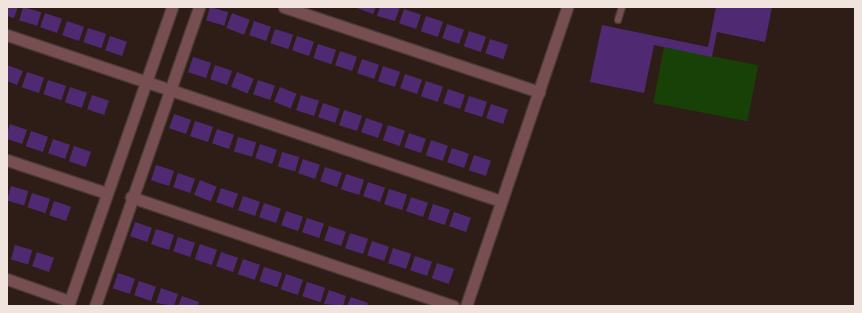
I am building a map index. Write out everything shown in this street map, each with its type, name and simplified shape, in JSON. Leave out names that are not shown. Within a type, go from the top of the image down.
[{"type":"street","points":[[7,279],[68,303],[172,7]]},
{"type":"street","points":[[95,306],[131,197],[199,7]]},
{"type":"street","points":[[284,7],[539,92]]},
{"type":"street","points":[[466,306],[567,7]]},
{"type":"street","points":[[7,35],[501,201]]},
{"type":"street","points":[[7,160],[106,193]]},
{"type":"street","points":[[131,197],[453,306]]},
{"type":"lane","points":[[618,20],[622,7]]},
{"type":"green space","points":[[664,47],[758,65],[747,121],[653,103]]},
{"type":"building","points":[[7,7],[18,7],[14,18],[7,16]]},
{"type":"building","points":[[23,7],[41,12],[37,26],[19,20]]},
{"type":"building","points":[[210,7],[228,12],[224,26],[206,20]]},
{"type":"building","points":[[354,7],[376,7],[373,14]]},
{"type":"building","points":[[380,7],[400,7],[395,21],[377,16]]},
{"type":"building","points":[[716,7],[772,7],[765,42],[717,32],[712,57],[654,45],[644,93],[590,82],[602,25],[708,47]]},
{"type":"building","points":[[404,9],[421,15],[416,29],[399,23]]},
{"type":"building","points":[[45,13],[62,19],[57,33],[40,27]]},
{"type":"building","points":[[232,13],[250,20],[244,35],[226,28]]},
{"type":"building","points":[[426,16],[443,22],[438,37],[421,31]]},
{"type":"building","points":[[67,21],[84,27],[79,41],[62,35]]},
{"type":"building","points":[[254,21],[271,27],[266,41],[249,35]]},
{"type":"building","points":[[447,24],[464,30],[459,44],[442,38]]},
{"type":"building","points":[[88,28],[106,34],[101,48],[83,42]]},
{"type":"building","points":[[275,29],[293,35],[288,49],[270,43]]},
{"type":"building","points":[[469,31],[486,37],[481,52],[464,46]]},
{"type":"building","points":[[110,36],[127,42],[122,56],[105,50]]},
{"type":"building","points":[[297,36],[314,42],[309,56],[292,50]]},
{"type":"building","points":[[490,39],[508,45],[503,59],[485,53]]},
{"type":"building","points":[[318,44],[336,50],[331,64],[313,58]]},
{"type":"building","points":[[340,51],[357,57],[352,71],[335,65]]},
{"type":"building","points":[[193,57],[211,63],[206,78],[188,72]]},
{"type":"building","points":[[362,59],[379,65],[374,79],[357,73]]},
{"type":"building","points":[[7,65],[23,71],[17,85],[7,81]]},
{"type":"building","points":[[215,65],[232,71],[227,85],[210,79]]},
{"type":"building","points":[[383,66],[400,72],[395,87],[378,81]]},
{"type":"building","points":[[27,72],[44,78],[39,93],[22,87]]},
{"type":"building","points":[[237,72],[254,79],[248,94],[231,87]]},
{"type":"building","points":[[405,74],[422,80],[417,94],[400,88]]},
{"type":"building","points":[[48,80],[66,86],[61,100],[43,94]]},
{"type":"building","points":[[258,80],[275,86],[270,100],[253,94]]},
{"type":"building","points":[[426,81],[443,87],[438,102],[421,96]]},
{"type":"building","points":[[70,87],[87,93],[82,108],[65,102]]},
{"type":"building","points":[[280,87],[297,94],[291,109],[274,102]]},
{"type":"building","points":[[448,89],[465,95],[460,109],[443,103]]},
{"type":"building","points":[[92,95],[109,101],[104,115],[87,109]]},
{"type":"building","points":[[301,95],[319,101],[314,116],[296,110]]},
{"type":"building","points":[[469,96],[487,102],[482,117],[464,111]]},
{"type":"building","points":[[323,103],[340,109],[335,123],[318,117]]},
{"type":"building","points":[[491,104],[508,110],[503,124],[486,118]]},
{"type":"building","points":[[344,110],[362,116],[357,131],[339,125]]},
{"type":"building","points":[[174,114],[191,120],[186,134],[169,128]]},
{"type":"building","points":[[366,118],[383,124],[378,138],[361,132]]},
{"type":"building","points":[[195,121],[213,127],[208,142],[190,136]]},
{"type":"building","points":[[10,124],[27,130],[22,144],[7,139],[7,133]]},
{"type":"building","points":[[388,125],[405,131],[400,146],[383,140]]},
{"type":"building","points":[[217,129],[234,135],[229,149],[212,143]]},
{"type":"building","points":[[31,131],[48,137],[43,152],[26,146]]},
{"type":"building","points":[[409,133],[426,139],[421,153],[404,147]]},
{"type":"building","points":[[238,137],[256,142],[252,157],[234,151]]},
{"type":"building","points":[[53,139],[70,145],[65,159],[48,153]]},
{"type":"building","points":[[431,140],[448,146],[443,161],[426,155]]},
{"type":"building","points":[[260,144],[277,150],[272,164],[255,158]]},
{"type":"building","points":[[74,146],[91,152],[86,167],[69,161]]},
{"type":"building","points":[[452,148],[469,154],[464,168],[447,162]]},
{"type":"building","points":[[282,152],[299,157],[295,171],[278,166]]},
{"type":"building","points":[[474,155],[491,161],[486,176],[469,170]]},
{"type":"building","points":[[303,159],[320,165],[315,179],[298,173]]},
{"type":"building","points":[[156,165],[174,171],[169,186],[151,180]]},
{"type":"building","points":[[325,167],[342,173],[337,187],[320,181]]},
{"type":"building","points":[[178,173],[195,179],[190,193],[173,187]]},
{"type":"building","points":[[346,174],[364,180],[359,195],[341,189]]},
{"type":"building","points":[[200,180],[217,187],[211,202],[194,195]]},
{"type":"building","points":[[368,182],[385,188],[380,202],[363,196]]},
{"type":"building","points":[[11,186],[28,191],[24,205],[7,200]]},
{"type":"building","points":[[221,188],[238,194],[233,208],[216,202]]},
{"type":"building","points":[[389,189],[407,195],[402,210],[384,204]]},
{"type":"building","points":[[32,193],[50,199],[45,213],[27,207]]},
{"type":"building","points":[[243,196],[260,202],[255,216],[238,210]]},
{"type":"building","points":[[411,197],[428,203],[423,217],[406,211]]},
{"type":"building","points":[[54,201],[71,207],[66,221],[49,215]]},
{"type":"building","points":[[264,203],[281,209],[276,223],[259,217]]},
{"type":"building","points":[[433,204],[450,210],[445,225],[428,219]]},
{"type":"building","points":[[286,211],[303,217],[298,231],[281,225]]},
{"type":"building","points":[[454,212],[471,218],[466,232],[449,226]]},
{"type":"building","points":[[307,218],[324,224],[319,238],[302,232]]},
{"type":"building","points":[[135,222],[152,228],[147,242],[130,236]]},
{"type":"building","points":[[329,226],[346,232],[341,246],[324,240]]},
{"type":"building","points":[[156,229],[174,235],[169,250],[151,244]]},
{"type":"building","points":[[350,233],[368,239],[363,254],[345,248]]},
{"type":"building","points":[[178,237],[195,243],[190,257],[173,251]]},
{"type":"building","points":[[372,241],[389,247],[384,261],[367,255]]},
{"type":"building","points":[[200,244],[217,250],[212,265],[195,259]]},
{"type":"building","points":[[15,245],[32,250],[28,264],[11,259]]},
{"type":"building","points":[[393,248],[411,254],[406,269],[388,263]]},
{"type":"building","points":[[37,252],[54,258],[49,272],[32,266]]},
{"type":"building","points":[[221,252],[238,258],[233,272],[216,266]]},
{"type":"building","points":[[415,256],[432,262],[427,276],[410,270]]},
{"type":"building","points":[[243,259],[260,265],[255,280],[238,274]]},
{"type":"building","points":[[437,263],[454,269],[449,284],[432,278]]},
{"type":"building","points":[[264,267],[282,273],[277,287],[259,281]]},
{"type":"building","points":[[118,273],[135,279],[130,294],[113,288]]},
{"type":"building","points":[[286,274],[303,280],[298,295],[281,289]]},
{"type":"building","points":[[139,281],[156,287],[151,301],[134,295]]},
{"type":"building","points":[[307,282],[325,288],[320,302],[302,296]]},
{"type":"building","points":[[161,288],[178,294],[174,306],[156,303]]},
{"type":"building","points":[[329,290],[346,296],[343,306],[324,304]]},
{"type":"building","points":[[182,296],[199,302],[198,306],[178,306]]},
{"type":"building","points":[[351,297],[368,303],[367,306],[347,306]]}]
